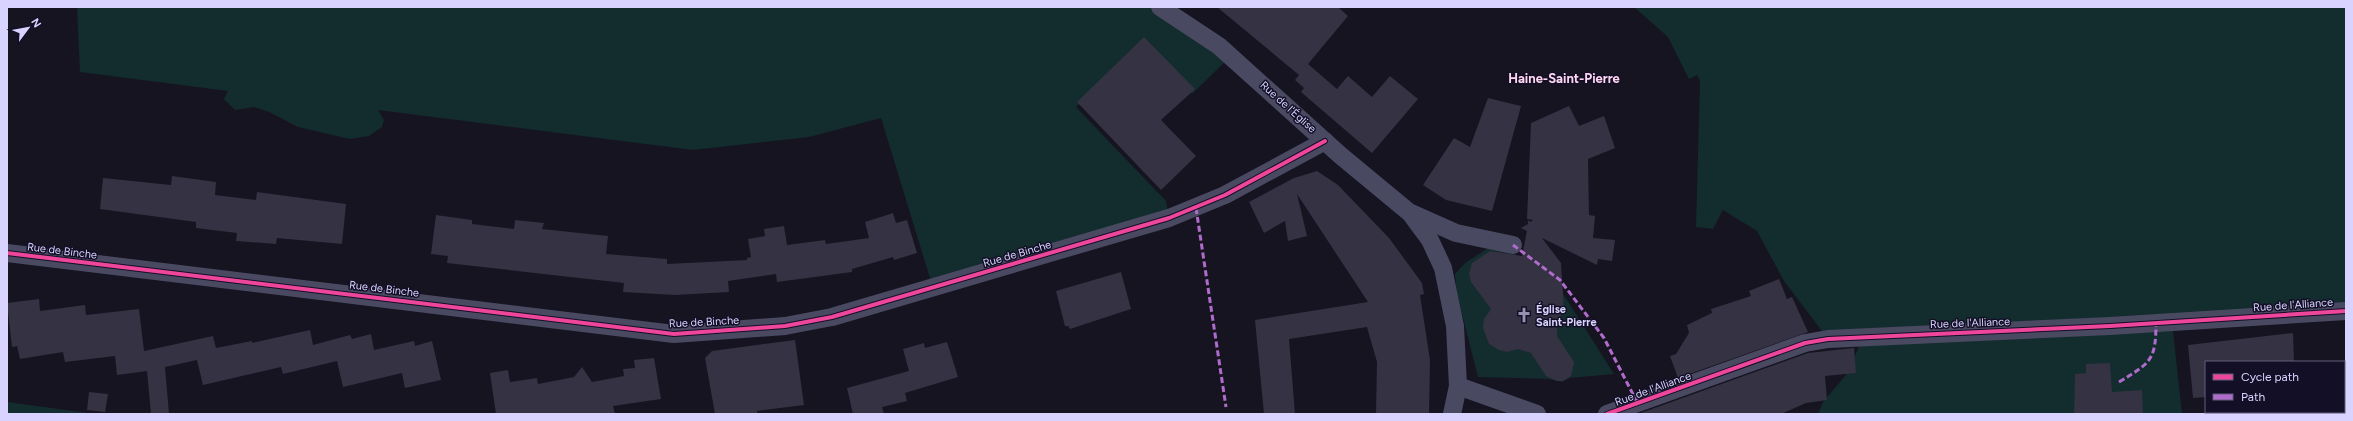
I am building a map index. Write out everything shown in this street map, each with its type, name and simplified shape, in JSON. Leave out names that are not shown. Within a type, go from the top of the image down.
[{"type":"street","name":"Rue de l'Église","points":[[1160,7],[1219,46],[1325,141],[1410,213],[1430,240],[1443,268],[1455,326],[1458,386],[1452,414]]},
{"type":"street","name":"Rue de Binche","points":[[7,253],[674,334],[785,326],[832,318],[1169,218],[1232,192],[1325,141]]},
{"type":"street","name":"Rue de l'Église","points":[[1410,213],[1456,234],[1513,245]]},
{"type":"street","name":"Rue de l'Alliance","points":[[1607,414],[1805,343],[1828,339],[2118,325],[2346,311]]},
{"type":"street","points":[[1458,386],[1537,414]]},
{"type":"green space","points":[[77,7],[1160,7],[1231,56],[1192,94],[1143,43],[1076,107],[1166,201],[1169,218],[933,288],[881,118],[809,137],[693,150],[378,110],[384,120],[382,127],[369,136],[350,139],[298,127],[269,112],[254,107],[235,110],[224,99],[228,91],[80,72]]},
{"type":"green space","points":[[1634,7],[2346,7],[2346,311],[2172,322],[2182,414],[1818,414],[1823,402],[1846,375],[1864,336],[1828,339],[1784,281],[1757,231],[1723,210],[1713,229],[1696,227],[1700,81],[1697,75],[1689,79],[1668,37]]},
{"type":"green space","points":[[1491,246],[1512,252],[1555,281],[1614,374],[1570,378],[1562,382],[1549,379],[1478,377],[1457,294],[1455,274],[1465,263]]},
{"type":"green space","points":[[7,402],[95,414],[7,414]]},
{"type":"building","points":[[1217,7],[1338,7],[1348,16],[1308,64],[1337,89],[1348,76],[1372,97],[1390,76],[1418,99],[1372,153],[1301,92],[1304,88],[1295,80],[1299,75]]},
{"type":"building","points":[[1144,37],[1195,89],[1161,120],[1196,156],[1161,190],[1077,102]]},
{"type":"building","points":[[1488,98],[1521,106],[1492,211],[1446,200],[1423,185],[1454,138],[1470,147]]},
{"type":"building","points":[[1569,106],[1579,126],[1604,116],[1615,148],[1588,159],[1589,215],[1595,216],[1593,238],[1615,240],[1612,261],[1598,259],[1597,265],[1542,238],[1561,263],[1564,310],[1557,322],[1557,336],[1574,362],[1571,376],[1563,381],[1557,381],[1546,376],[1531,353],[1518,349],[1507,352],[1499,350],[1489,344],[1483,328],[1484,319],[1491,309],[1471,282],[1469,274],[1472,263],[1490,251],[1522,256],[1527,231],[1521,228],[1528,224],[1528,220],[1530,222],[1533,220],[1527,219],[1531,123]]},
{"type":"building","points":[[1317,171],[1338,185],[1389,238],[1422,283],[1424,294],[1420,295],[1430,360],[1429,414],[1376,414],[1377,362],[1367,327],[1289,339],[1295,414],[1264,414],[1255,320],[1368,302],[1297,194],[1307,236],[1288,241],[1285,221],[1264,233],[1249,202],[1294,178]]},
{"type":"building","points":[[172,176],[216,182],[215,195],[256,200],[257,192],[346,204],[342,244],[277,238],[276,244],[236,241],[237,233],[196,228],[196,222],[100,209],[103,178],[171,185]]},
{"type":"building","points":[[893,213],[896,223],[907,220],[917,253],[894,260],[893,257],[852,269],[852,272],[777,282],[776,274],[728,281],[729,292],[675,295],[623,292],[624,283],[447,263],[448,256],[431,254],[436,215],[472,220],[472,224],[514,229],[515,220],[544,223],[542,229],[608,236],[606,254],[667,259],[667,264],[747,260],[747,258],[751,257],[748,239],[765,236],[764,229],[784,226],[787,245],[825,240],[826,244],[869,238],[865,222]]},
{"type":"building","points":[[1121,272],[1131,309],[1070,329],[1068,326],[1065,326],[1056,291]]},
{"type":"building","points":[[1779,279],[1787,299],[1792,297],[1808,332],[1678,378],[1670,356],[1676,354],[1689,333],[1687,325],[1712,313],[1711,309],[1751,296],[1749,291]]},
{"type":"building","points":[[39,299],[40,311],[85,305],[86,315],[139,309],[144,351],[213,336],[216,348],[252,341],[252,343],[310,330],[313,345],[350,335],[352,339],[371,334],[374,350],[414,341],[415,346],[432,341],[441,380],[405,388],[402,373],[343,387],[337,361],[283,374],[281,367],[203,385],[197,360],[165,367],[169,414],[151,414],[147,371],[117,375],[115,356],[65,362],[63,352],[20,359],[17,346],[12,347],[7,303]]},
{"type":"building","points":[[2293,333],[2294,361],[2205,361],[2205,397],[2193,398],[2188,345]]},
{"type":"building","points":[[795,340],[804,405],[757,411],[757,414],[715,414],[705,358],[712,351]]},
{"type":"building","points":[[947,342],[958,377],[905,393],[907,401],[882,407],[884,414],[853,414],[847,388],[909,371],[903,349],[924,343],[925,348]]},
{"type":"building","points":[[1854,348],[1856,373],[1825,376],[1827,400],[1806,403],[1781,414],[1638,414],[1808,353]]},
{"type":"building","points":[[654,358],[661,399],[613,406],[615,414],[496,414],[490,373],[508,370],[510,382],[537,378],[538,384],[574,377],[582,367],[592,382],[624,376],[623,369],[635,368],[634,360]]},
{"type":"building","points":[[2110,363],[2112,392],[2142,390],[2143,414],[2074,414],[2075,374],[2086,373],[2086,364]]},
{"type":"building","points":[[89,392],[108,394],[105,412],[87,410]]},
{"type":"marked path","points":[[1196,208],[1226,407]]},
{"type":"marked path","points":[[1513,245],[1560,280],[1604,338],[1638,404]]},
{"type":"marked path","points":[[2119,382],[2138,370],[2149,360],[2155,346],[2156,323]]},
{"type":"cycle path","points":[[7,253],[674,334],[785,326],[832,317],[1169,218],[1225,195],[1325,141]]},
{"type":"cycle path","points":[[1607,414],[1805,343],[1828,339],[2110,326],[2346,311]]},
{"type":"place","name":"Église Saint-Pierre","points":[[1524,315]]},
{"type":"district","name":"Haine-Saint-Pierre","points":[[1564,78]]}]
